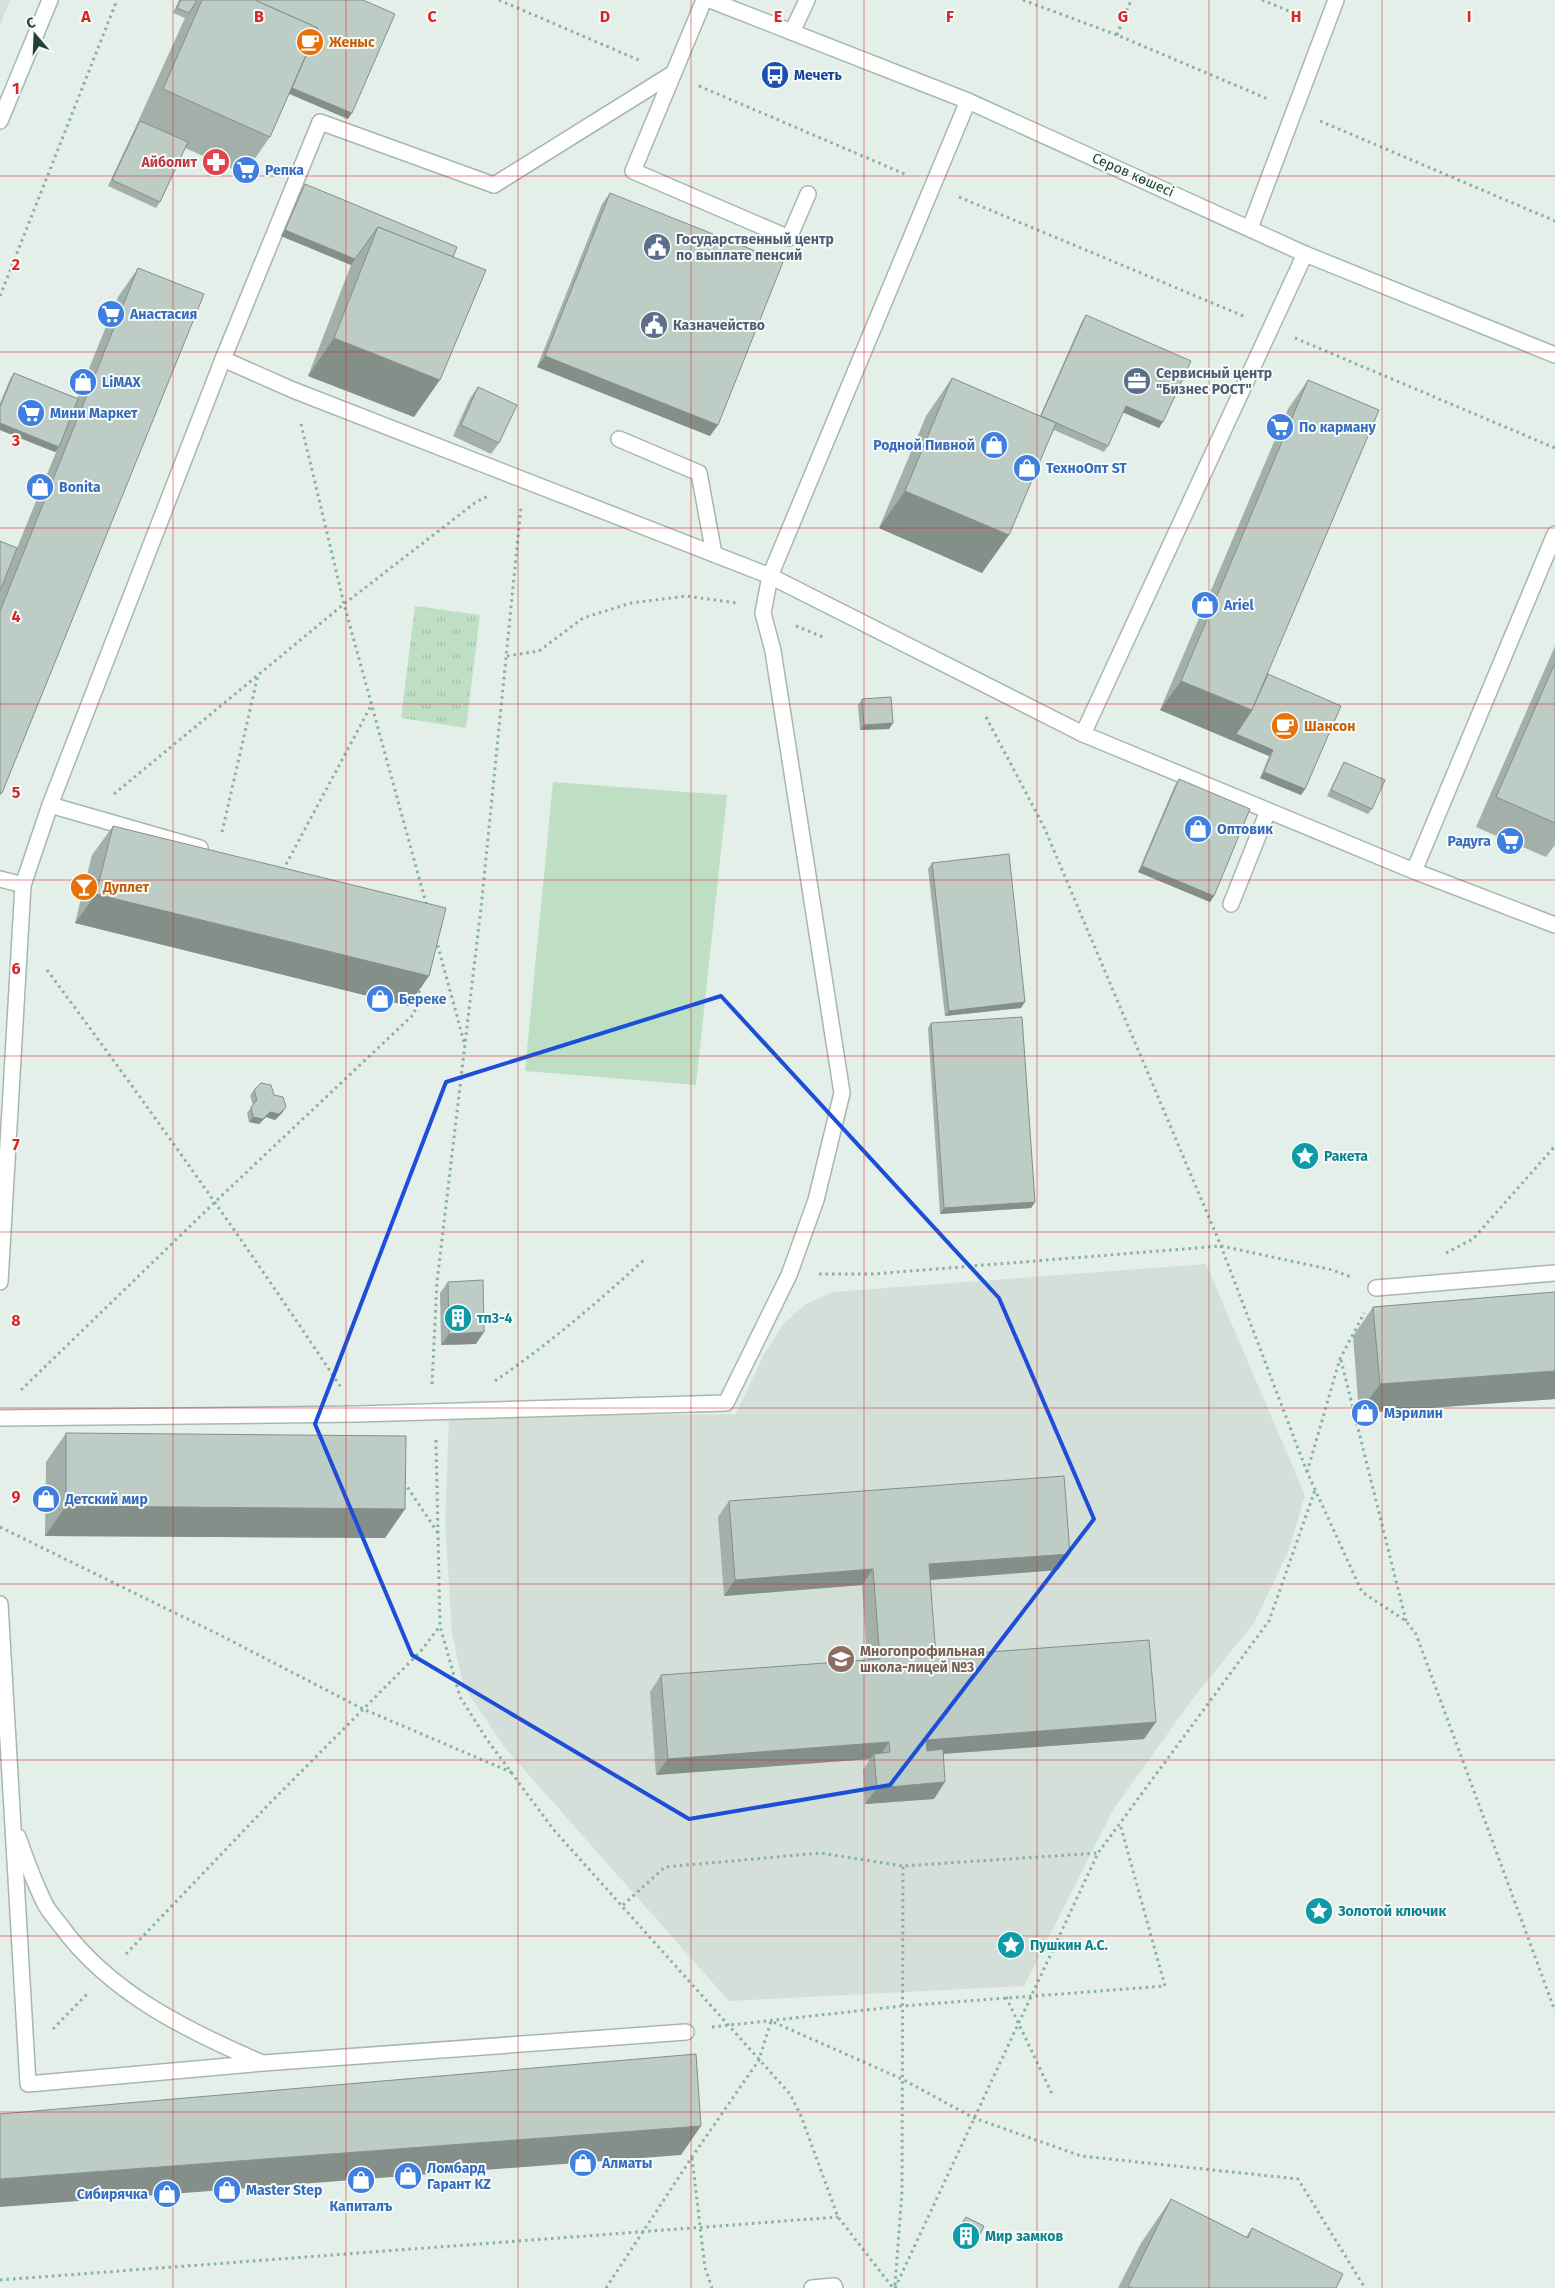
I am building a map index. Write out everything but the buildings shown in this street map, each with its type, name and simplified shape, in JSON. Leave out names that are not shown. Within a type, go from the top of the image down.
[{"type":"street","points":[[0,121],[50,0]]},
{"type":"street","points":[[704,0],[633,170],[789,238],[808,194]]},
{"type":"street","name":"Серов көшесі","points":[[710,0],[968,101],[1305,254],[1555,355]]},
{"type":"street","points":[[792,32],[808,0]]},
{"type":"street","points":[[1250,228],[1336,0]]},
{"type":"street","points":[[0,1282],[23,885],[50,805],[222,359],[320,122],[494,185],[672,74]]},
{"type":"street","points":[[0,1418],[358,1414],[726,1403],[788,1275],[816,1200],[842,1093],[773,650],[763,613],[770,576],[968,101]]},
{"type":"street","points":[[1084,734],[1305,254]]},
{"type":"street","points":[[222,359],[293,390],[770,576],[1084,734],[1414,871],[1555,925]]},
{"type":"street","points":[[619,438],[699,473],[714,554]]},
{"type":"street","points":[[1414,871],[1555,534]]},
{"type":"street","points":[[50,805],[86,817],[217,852]]},
{"type":"street","points":[[1231,904],[1268,811]]},
{"type":"street","points":[[0,879],[23,885]]},
{"type":"street","points":[[1376,1288],[1555,1273]]},
{"type":"street","points":[[0,1604],[28,2084],[263,2063],[686,2032]]},
{"type":"street","points":[[12,1816],[29,1870],[46,1906],[76,1946],[106,1975],[144,2003],[204,2038],[263,2063]]},
{"type":"street","points":[[812,2288],[834,2286],[835,2288]]},
{"type":"path","points":[[0,296],[117,0]]},
{"type":"path","points":[[499,0],[932,186],[1555,448]]},
{"type":"path","points":[[1117,35],[1131,0]]},
{"type":"path","points":[[1262,0],[1325,26]]},
{"type":"path","points":[[293,390],[344,604],[428,910]]},
{"type":"path","points":[[86,817],[344,604],[476,502],[523,480]]},
{"type":"path","points":[[507,656],[539,651],[583,618],[632,603],[686,596],[732,601],[828,639]]},
{"type":"path","points":[[217,852],[258,675]]},
{"type":"path","points":[[283,870],[372,704]]},
{"type":"path","points":[[982,708],[1044,827],[1221,1246],[1307,1472],[1362,1592],[1406,1621],[1416,1634],[1555,2012]]},
{"type":"path","points":[[432,940],[434,931],[465,1044]]},
{"type":"path","points":[[20,933],[215,1202],[358,1414]]},
{"type":"path","points":[[14,1396],[414,1014],[423,977]]},
{"type":"path","points":[[1438,1257],[1473,1239],[1555,1146]]},
{"type":"path","points":[[788,1275],[873,1274],[1221,1246],[1333,1270],[1376,1288],[1340,1359],[1307,1472]]},
{"type":"path","points":[[491,1384],[530,1357],[600,1300],[646,1258]]},
{"type":"path","points":[[1340,1359],[1406,1621]]},
{"type":"path","points":[[401,1477],[438,1533]]},
{"type":"path","points":[[895,2288],[1098,1853],[1270,1621],[1315,1489]]},
{"type":"path","points":[[0,1527],[222,1636],[363,1709],[514,1774]]},
{"type":"path","points":[[26,2058],[420,1652],[440,1626]]},
{"type":"path","points":[[686,2032],[726,2024],[772,2021],[902,2006],[1032,1994],[1165,1986],[1120,1824]]},
{"type":"path","points":[[623,1905],[665,1867],[820,1853],[903,1866],[1098,1853]]},
{"type":"path","points":[[895,2288],[902,2192],[903,1866]]},
{"type":"path","points":[[1006,1997],[1053,2096]]},
{"type":"path","points":[[772,2021],[902,2079],[974,2118],[1081,2156],[1298,2179],[1365,2288]]},
{"type":"path","points":[[606,2288],[692,2157],[759,2060],[772,2021]]},
{"type":"path","points":[[692,2157],[705,2268],[712,2288]]},
{"type":"path","points":[[0,2280],[838,2217]]},
{"type":"highlighted area","points":[[721,996],[999,1298],[1094,1519],[890,1785],[689,1819],[412,1655],[315,1424],[446,1082]]},
{"type":"shaded area","points":[[0,0],[10,0],[0,25]]},
{"type":"shaded area","name":"Многопрофильная школа-лицей №3","points":[[1206,1264],[1305,1495],[1289,1550],[1254,1623],[1191,1701],[1113,1810],[1024,1986],[729,2001],[505,1748],[463,1685],[452,1633],[445,1524],[449,1416],[736,1414],[763,1356],[784,1323],[806,1304],[833,1292]]},
{"type":"green space","points":[[415,606],[480,615],[466,728],[401,718]]},
{"type":"green space","points":[[553,782],[727,795],[696,1085],[525,1071]]},
{"type":"place","name":"Женыс","points":[[310,42]]},
{"type":"place","name":"Мечеть","points":[[775,75]]},
{"type":"place","name":"Айболит","points":[[216,162]]},
{"type":"place","name":"Репка","points":[[246,170]]},
{"type":"place","name":"Государственный центр по выплате пенсий","points":[[657,247]]},
{"type":"place","name":"Анастасия","points":[[111,314]]},
{"type":"place","name":"Казначейство","points":[[654,325]]},
{"type":"place","name":"Сервисный центр \"Бизнес РОСТ\"","points":[[1137,381]]},
{"type":"place","name":"LiMAX","points":[[83,382]]},
{"type":"place","name":"Мини Маркет","points":[[31,413]]},
{"type":"place","name":"По карману","points":[[1280,427]]},
{"type":"place","name":"Родной Пивной","points":[[994,445]]},
{"type":"place","name":"ТехноОпт ST","points":[[1027,468]]},
{"type":"place","name":"Bonita","points":[[40,487]]},
{"type":"place","name":"Ariel","points":[[1205,605]]},
{"type":"place","name":"Шансон","points":[[1285,726]]},
{"type":"place","name":"Оптовик","points":[[1198,829]]},
{"type":"place","name":"Радуга","points":[[1510,841]]},
{"type":"place","name":"Дуплет","points":[[84,887]]},
{"type":"place","name":"Береке","points":[[380,999]]},
{"type":"place","name":"Ракета","points":[[1305,1156]]},
{"type":"place","name":"тп3-4","points":[[458,1318]]},
{"type":"place","name":"Мэрилин","points":[[1365,1413]]},
{"type":"place","name":"Детский мир","points":[[46,1499]]},
{"type":"place","name":"Многопрофильная школа-лицей №3","points":[[841,1659]]},
{"type":"place","name":"Золотой ключик","points":[[1319,1911]]},
{"type":"place","name":"Пушкин А.С.","points":[[1011,1945]]},
{"type":"place","name":"Алматы","points":[[583,2163]]},
{"type":"place","name":"Ломбард Гарант KZ","points":[[408,2176]]},
{"type":"place","name":"Капиталъ","points":[[361,2180]]},
{"type":"place","name":"Master Step","points":[[227,2190]]},
{"type":"place","name":"Сибирячка","points":[[167,2194]]},
{"type":"place","name":"Мир замков","points":[[966,2236]]}]
